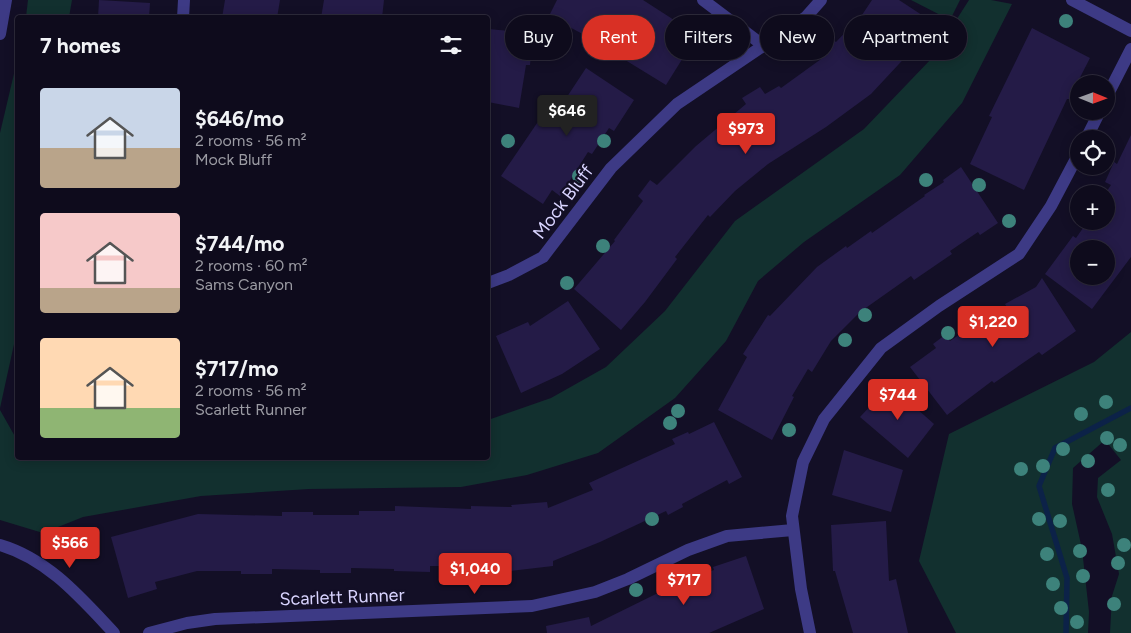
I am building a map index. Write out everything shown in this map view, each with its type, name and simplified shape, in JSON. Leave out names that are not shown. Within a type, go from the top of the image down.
[{"type":"street","points":[[0,34],[6,0]]},
{"type":"street","points":[[182,15],[184,0]]},
{"type":"street","points":[[703,0],[760,43]]},
{"type":"street","name":"Mock Bluff","points":[[808,15],[821,0]]},
{"type":"street","points":[[1072,0],[1131,31]]},
{"type":"street","points":[[1115,80],[1131,48]]},
{"type":"street","name":"Mock Bluff","points":[[490,282],[510,275],[544,256],[611,168],[677,104],[760,49]]},
{"type":"street","points":[[810,633],[800,589],[792,516],[803,462],[824,419],[881,348],[938,306],[1019,254],[1051,206],[1070,170]]},
{"type":"street","name":"Scarlett Runner","points":[[150,633],[187,623],[215,620],[532,606],[594,592],[628,579],[688,550],[727,536],[793,530]]},
{"type":"street","points":[[0,545],[18,550],[43,565],[67,585],[114,633]]},
{"type":"green space","points":[[28,0],[72,0],[69,15],[26,15]]},
{"type":"green space","points":[[911,0],[960,0],[952,15],[940,15]]},
{"type":"green space","points":[[969,0],[991,0],[1012,4],[962,103],[900,175],[804,242],[758,281],[726,341],[675,398],[598,453],[527,475],[461,487],[309,489],[201,496],[83,517],[43,533],[0,520],[0,410],[15,436],[15,460],[490,460],[490,419],[551,398],[606,367],[665,311],[735,221],[864,129],[930,60],[967,60],[967,15],[959,15]]},
{"type":"green space","points":[[15,69],[15,340],[0,408],[0,133]]},
{"type":"green space","points":[[1131,332],[1131,633],[1110,633],[1112,596],[1119,574],[1112,534],[1097,497],[1098,478],[1121,460],[1105,440],[1073,468],[1072,504],[1082,549],[1089,612],[1088,633],[956,633],[919,561],[949,434],[1094,362]]},
{"type":"building","points":[[99,0],[150,3],[149,15],[98,15]]},
{"type":"building","points":[[225,0],[280,0],[278,15],[222,15]]},
{"type":"building","points":[[324,0],[384,0],[382,15],[322,15]]},
{"type":"building","points":[[557,0],[643,0],[666,15],[665,60],[682,60],[666,85],[625,60],[655,60],[655,15],[582,15],[582,34],[572,28],[572,15],[550,15]]},
{"type":"building","points":[[872,0],[899,0],[922,15],[862,15]]},
{"type":"building","points":[[1032,28],[1090,58],[1081,75],[1070,75],[1070,97],[1067,99],[1024,190],[970,164],[992,117],[989,116]]},
{"type":"building","points":[[490,29],[505,31],[505,60],[530,60],[530,65],[526,65],[519,108],[490,102]]},
{"type":"building","points":[[844,34],[844,60],[903,60],[871,94],[826,127],[768,164],[735,191],[710,217],[708,215],[675,257],[677,259],[645,302],[621,330],[574,289],[615,241],[643,201],[638,196],[650,180],[657,185],[696,146],[746,104],[742,98],[760,87],[765,94],[779,86],[781,88],[820,60],[834,60],[834,41],[836,42]]},
{"type":"building","points":[[586,68],[634,100],[614,131],[609,128],[592,154],[588,152],[560,196],[552,190],[543,204],[501,176],[548,107],[557,112]]},
{"type":"building","points":[[1131,135],[1131,257],[1115,278],[1115,240],[1070,240],[1073,236],[1076,238],[1082,230],[1115,230],[1115,185],[1105,182],[1108,175],[1115,175],[1115,163],[1117,164]]},
{"type":"building","points":[[961,167],[998,223],[980,235],[978,232],[950,251],[952,254],[914,280],[911,276],[860,312],[831,341],[812,372],[808,369],[792,396],[794,397],[772,440],[718,410],[747,357],[743,354],[768,315],[770,316],[817,267],[846,246],[847,248],[871,231],[872,233],[944,182],[943,180]]},
{"type":"building","points":[[1070,240],[1070,285],[1110,285],[1092,309],[1045,274]]},
{"type":"building","points":[[1042,278],[1076,331],[1042,355],[1039,352],[994,383],[992,381],[947,415],[910,367],[936,348],[933,344],[945,335],[950,341],[972,326],[975,330],[1007,307],[1005,304],[1036,287]]},
{"type":"building","points":[[568,301],[600,349],[562,374],[521,393],[496,336],[528,322],[530,326]]},
{"type":"building","points":[[890,385],[934,424],[908,458],[860,417]]},
{"type":"building","points":[[714,422],[742,477],[729,484],[727,480],[682,504],[683,507],[668,515],[666,511],[600,542],[553,561],[553,566],[502,572],[471,571],[471,566],[430,566],[430,572],[351,568],[351,573],[320,573],[320,570],[272,569],[272,574],[241,574],[241,571],[197,571],[155,582],[157,589],[128,598],[111,537],[198,514],[282,516],[282,512],[313,512],[313,515],[359,515],[359,511],[395,511],[395,506],[471,509],[471,506],[512,507],[511,505],[547,502],[548,508],[593,490],[589,483],[675,444],[672,439],[688,432],[689,434]]},
{"type":"building","points":[[844,450],[903,470],[891,512],[832,495]]},
{"type":"building","points":[[886,521],[889,581],[896,579],[908,633],[853,633],[835,571],[833,571],[831,525]]},
{"type":"building","points":[[746,556],[764,609],[709,633],[547,633],[546,626],[589,617],[591,626],[660,592],[658,589],[714,570],[713,567]]},
{"type":"waterway","points":[[1066,633],[1067,578],[1039,486],[1055,448],[1131,408]]}]
